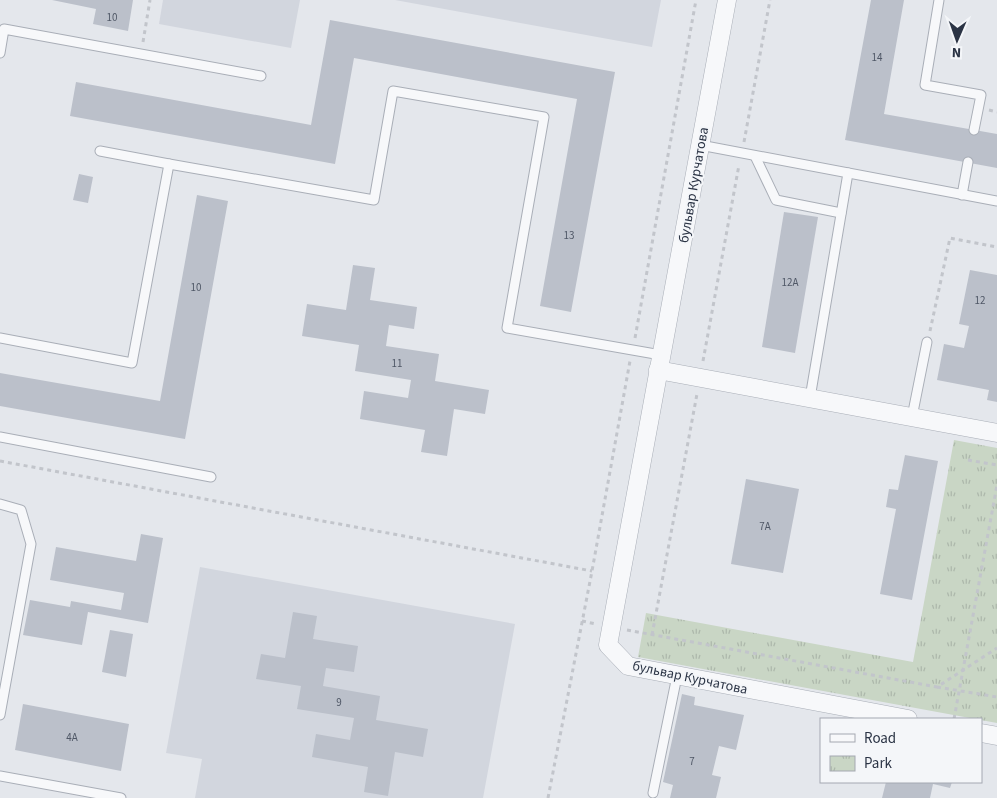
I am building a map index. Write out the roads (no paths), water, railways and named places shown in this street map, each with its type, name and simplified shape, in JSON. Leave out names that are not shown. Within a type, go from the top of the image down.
[{"type":"street","name":"бульвар Курчатова","points":[[727,0],[608,645],[628,666],[903,718]]},
{"type":"street","points":[[660,362],[700,377],[997,432]]},
{"type":"street","points":[[982,733],[997,736]]},
{"type":"lane","points":[[940,0],[925,84],[981,95],[974,130]]},
{"type":"lane","points":[[0,53],[4,29],[261,76]]},
{"type":"lane","points":[[100,151],[374,200],[393,91],[544,117],[507,328],[632,350],[660,362]]},
{"type":"lane","points":[[700,145],[997,201]]},
{"type":"lane","points":[[755,156],[776,200],[841,213]]},
{"type":"lane","points":[[962,195],[968,162]]},
{"type":"lane","points":[[0,338],[132,363],[169,164]]},
{"type":"lane","points":[[810,398],[848,173]]},
{"type":"lane","points":[[912,417],[927,342]]},
{"type":"lane","points":[[0,437],[211,477]]},
{"type":"lane","points":[[0,504],[21,510],[31,544],[0,715]]},
{"type":"lane","points":[[652,792],[677,676]]},
{"type":"lane","points":[[0,776],[121,798]]}]
